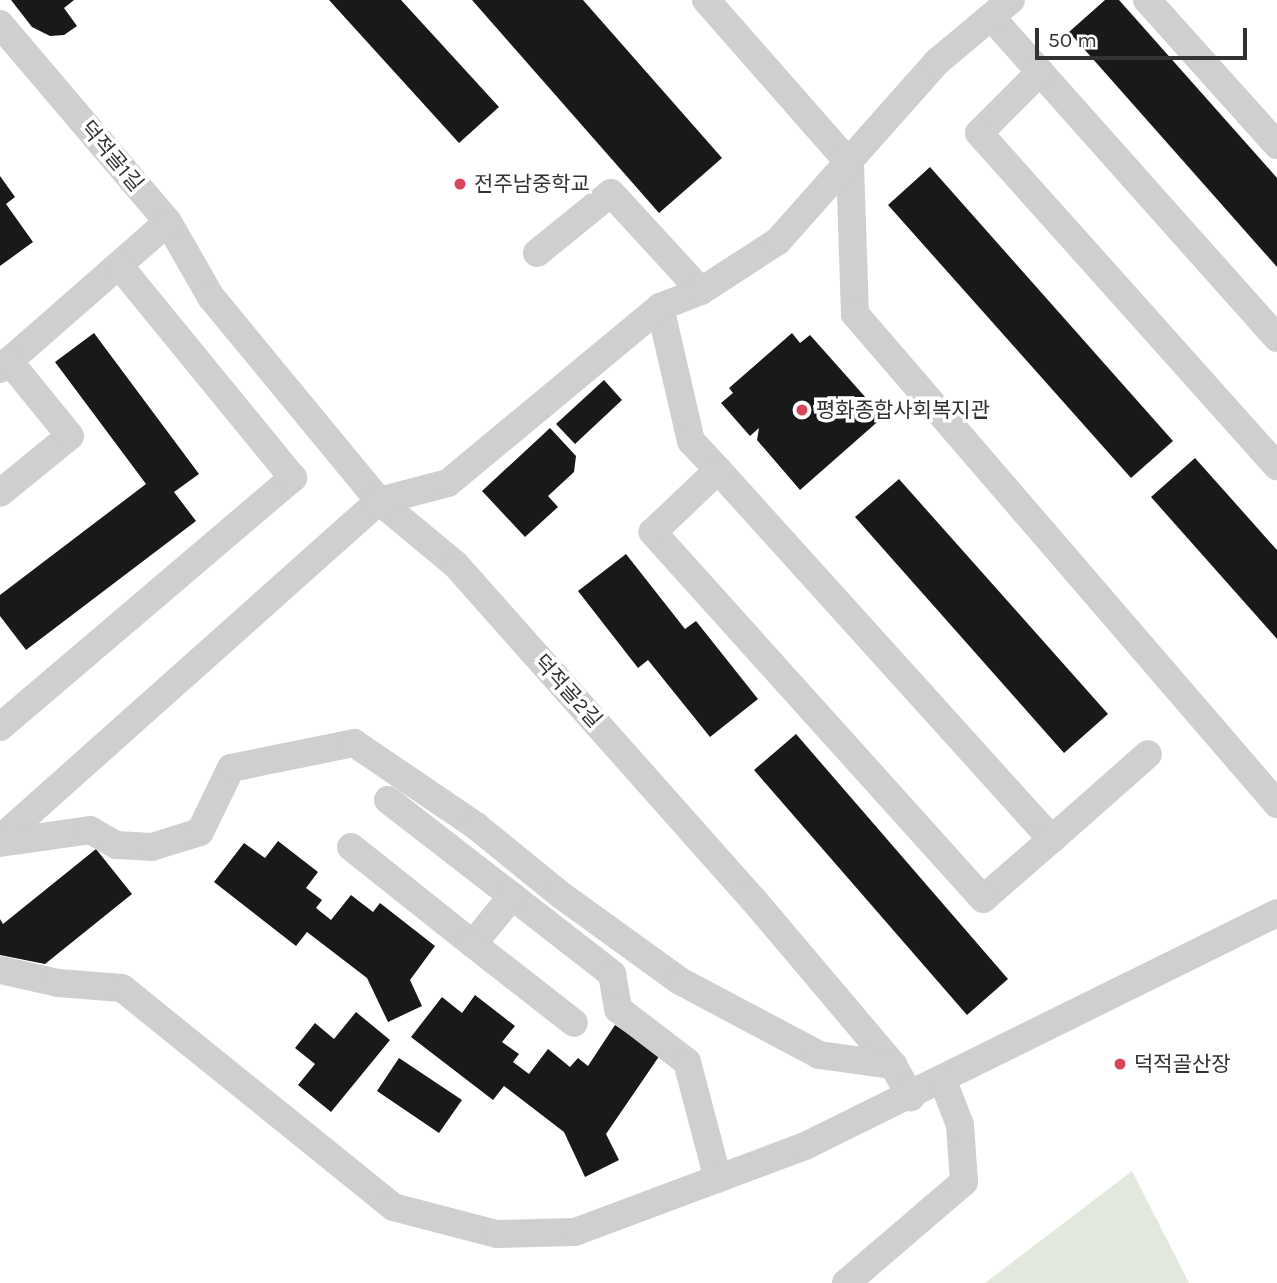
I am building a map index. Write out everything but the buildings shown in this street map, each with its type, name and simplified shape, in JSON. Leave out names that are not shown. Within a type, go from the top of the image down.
[{"type":"street","points":[[706,0],[850,164],[855,314],[1277,804]]},
{"type":"street","points":[[1147,0],[1277,145]]},
{"type":"street","points":[[0,841],[379,501],[448,483],[660,307],[701,291],[778,241],[850,164],[938,61],[1001,8],[1040,72],[1277,338]]},
{"type":"street","name":"덕적골1길","points":[[0,24],[168,222],[211,297]]},
{"type":"street","points":[[1040,72],[979,133],[1277,466]]},
{"type":"street","points":[[537,253],[611,193],[701,291]]},
{"type":"street","points":[[0,493],[70,436],[5,365],[120,267],[168,222]]},
{"type":"street","points":[[0,727],[293,478],[120,267]]},
{"type":"street","name":"덕적골2길","points":[[211,297],[379,501],[456,565],[894,1065],[911,1097]]},
{"type":"street","points":[[660,307],[691,441],[1052,839]]},
{"type":"street","points":[[718,470],[653,532],[983,899],[1148,754]]},
{"type":"street","points":[[0,841],[90,830],[116,845],[152,847],[200,832],[230,768],[354,743],[476,826],[561,895],[680,981],[819,1055],[894,1065]]},
{"type":"street","points":[[388,800],[612,974],[618,1009],[687,1062],[718,1179]]},
{"type":"street","points":[[351,847],[574,1023]]},
{"type":"street","points":[[473,944],[512,896]]},
{"type":"street","points":[[0,970],[58,984],[122,988],[393,1207],[497,1234],[575,1232],[805,1146],[911,1097],[1277,913]]},
{"type":"street","points":[[846,1283],[964,1182],[960,1125],[943,1081]]},
{"type":"shaded area","points":[[1132,1171],[1189,1283],[985,1283]]},
{"type":"place","name":"전주남중학교","points":[[460,184]]},
{"type":"place","name":"평화종합사회복지관","points":[[802,410]]},
{"type":"place","name":"덕적골산장","points":[[1120,1064]]}]
